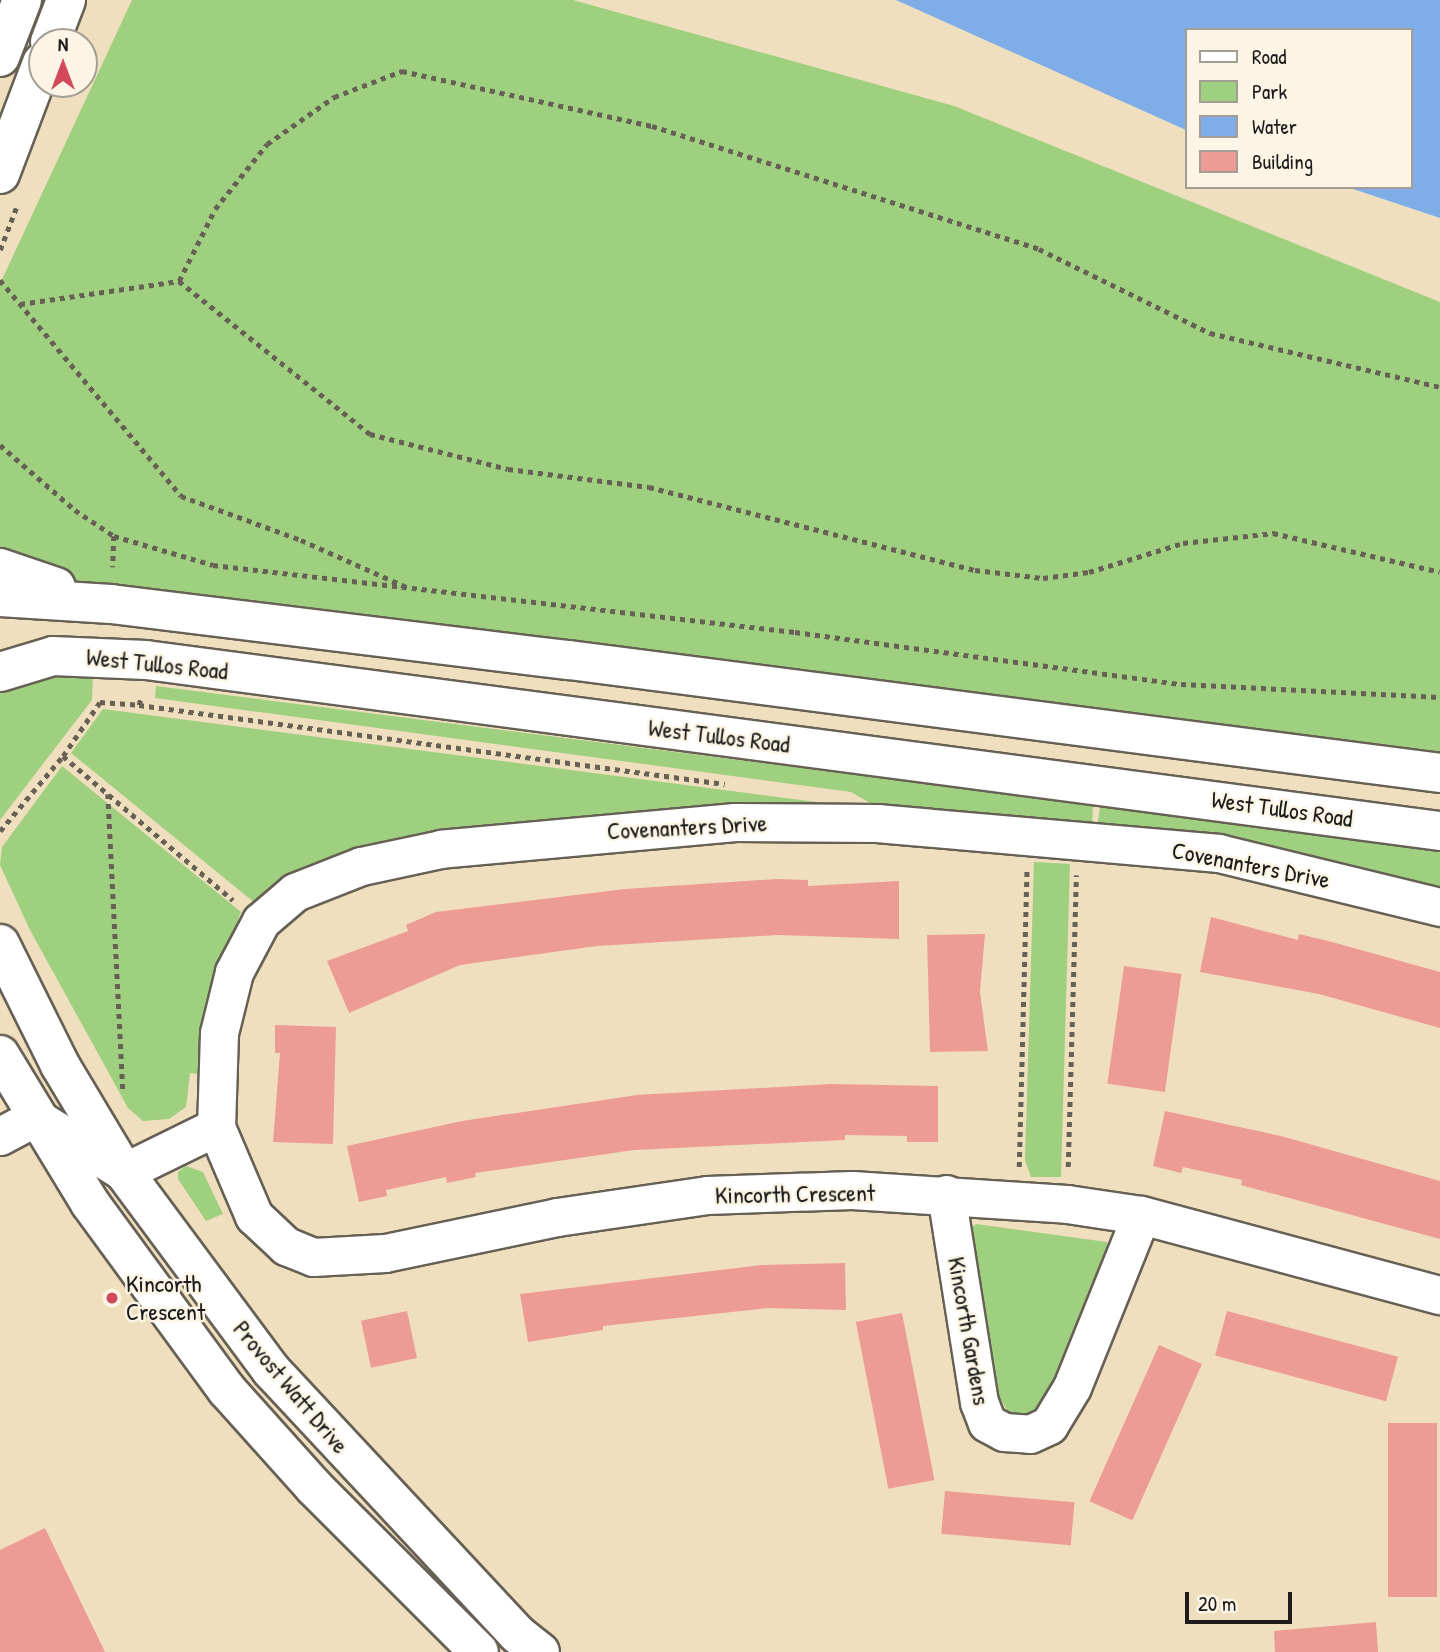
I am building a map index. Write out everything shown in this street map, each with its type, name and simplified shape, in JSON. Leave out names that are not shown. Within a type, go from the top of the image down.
[{"type":"main road","points":[[0,57],[22,0]]},
{"type":"main road","points":[[55,28],[66,0]]},
{"type":"main road","points":[[0,174],[29,98]]},
{"type":"main road","points":[[0,568],[111,604]]},
{"type":"main road","points":[[0,597],[111,604],[1440,774]]},
{"type":"main road","name":"West Tullos Road","points":[[0,672],[53,656],[146,660],[1440,831]]},
{"type":"main road","name":"Provost Watt Drive","points":[[0,944],[60,1065],[124,1172],[271,1370],[518,1646]]},
{"type":"main road","name":"Provost Watt Drive","points":[[0,1055],[34,1117],[90,1203],[227,1390],[314,1487],[478,1652]]},
{"type":"street","name":"Covenanters Drive","points":[[216,1127],[219,1033],[234,972],[261,921],[295,892],[361,866],[481,845],[735,822],[879,823],[1219,853],[1440,907]]},
{"type":"street","points":[[0,1136],[34,1117],[124,1172],[216,1127]]},
{"type":"street","name":"Kincorth Crescent","points":[[216,1127],[254,1216],[286,1246],[313,1257],[385,1254],[557,1217],[707,1195],[852,1189],[1066,1204],[1140,1215],[1440,1295]]},
{"type":"street","name":"Kincorth Gardens","points":[[946,1194],[979,1402],[987,1423],[1004,1432],[1030,1434],[1049,1424],[1072,1387],[1140,1215]]},
{"type":"path","points":[[179,281],[215,209],[267,144],[334,97],[402,71],[652,126],[1038,249],[1210,332],[1440,387]]},
{"type":"path","points":[[0,280],[181,496],[301,540],[414,590]]},
{"type":"path","points":[[20,304],[179,281],[370,434],[508,469],[649,487],[975,570],[1030,576],[1089,572],[1183,543],[1273,533],[1440,572]]},
{"type":"path","points":[[0,445],[75,510],[114,536],[213,565],[847,638],[1181,684],[1440,697]]},
{"type":"path","points":[[111,604],[114,536]]},
{"type":"path","points":[[139,705],[146,660]]},
{"type":"path","points":[[0,831],[63,756],[100,702],[139,705],[728,785]]},
{"type":"path","points":[[63,756],[217,888]]},
{"type":"path","points":[[108,794],[123,1107]]},
{"type":"path","points":[[1018,1200],[1028,835]]},
{"type":"path","points":[[1066,1204],[1076,839]]},
{"type":"green space","points":[[132,0],[573,0],[954,106],[1440,302],[1440,773],[0,597],[0,284],[86,98],[98,98],[98,73]]},
{"type":"green space","points":[[93,674],[92,700],[0,820],[0,692],[58,675]]},
{"type":"green space","points":[[156,686],[1093,805],[1092,827],[882,810],[851,792],[155,698]]},
{"type":"green space","points":[[103,709],[832,804],[835,808],[405,839],[359,847],[300,868],[255,903],[71,753]]},
{"type":"green space","points":[[62,766],[241,912],[205,1005],[200,1074],[190,1073],[186,1107],[169,1119],[143,1121],[128,1108],[30,930],[0,865],[2,847]]},
{"type":"green space","points":[[1100,807],[1440,851],[1440,894],[1097,827]]},
{"type":"green space","points":[[1034,862],[1070,864],[1061,1177],[1031,1177],[1025,1160]]},
{"type":"green space","points":[[186,1166],[203,1172],[223,1214],[206,1221],[178,1179],[178,1172]]},
{"type":"green space","points":[[976,1224],[1107,1242],[1107,1260],[1050,1404],[1019,1421],[1008,1412],[997,1393],[966,1233]]},
{"type":"water","points":[[896,0],[1440,0],[1440,218],[1353,189],[1412,189],[1412,28],[1184,28],[1184,129]]},
{"type":"building","points":[[777,879],[808,880],[808,886],[899,881],[899,939],[778,935],[597,946],[460,965],[349,1013],[327,961],[408,931],[406,925],[436,912],[625,889]]},
{"type":"building","points":[[1211,917],[1298,940],[1299,934],[1440,972],[1440,1028],[1319,994],[1200,972]]},
{"type":"building","points":[[985,934],[980,992],[988,1051],[930,1052],[927,935]]},
{"type":"building","points":[[1124,966],[1181,974],[1165,1092],[1107,1084]]},
{"type":"building","points":[[275,1025],[336,1027],[333,1144],[273,1142],[280,1053],[275,1053]]},
{"type":"building","points":[[830,1084],[938,1086],[938,1142],[907,1142],[907,1136],[845,1135],[845,1140],[634,1150],[475,1173],[476,1177],[447,1183],[446,1177],[386,1190],[387,1196],[359,1202],[347,1146],[462,1121],[637,1095]]},
{"type":"building","points":[[1165,1111],[1281,1136],[1440,1181],[1440,1239],[1241,1185],[1242,1180],[1183,1167],[1181,1173],[1153,1166]]},
{"type":"building","points":[[845,1263],[846,1310],[768,1308],[603,1326],[603,1330],[528,1342],[520,1294],[762,1265]]},
{"type":"building","points":[[407,1311],[417,1358],[371,1368],[361,1321]]},
{"type":"building","points":[[1227,1311],[1398,1357],[1386,1401],[1215,1355]]},
{"type":"building","points":[[902,1313],[934,1480],[888,1489],[856,1322]]},
{"type":"building","points":[[1159,1345],[1202,1364],[1132,1520],[1089,1501]]},
{"type":"building","points":[[1388,1423],[1437,1423],[1437,1597],[1388,1597]]},
{"type":"building","points":[[945,1491],[1075,1502],[1071,1545],[941,1534]]},
{"type":"building","points":[[45,1528],[105,1652],[0,1652],[0,1550]]},
{"type":"building","points":[[1376,1622],[1378,1652],[1275,1652],[1274,1631]]},
{"type":"place","name":"Kincorth Crescent","points":[[112,1298]]}]
